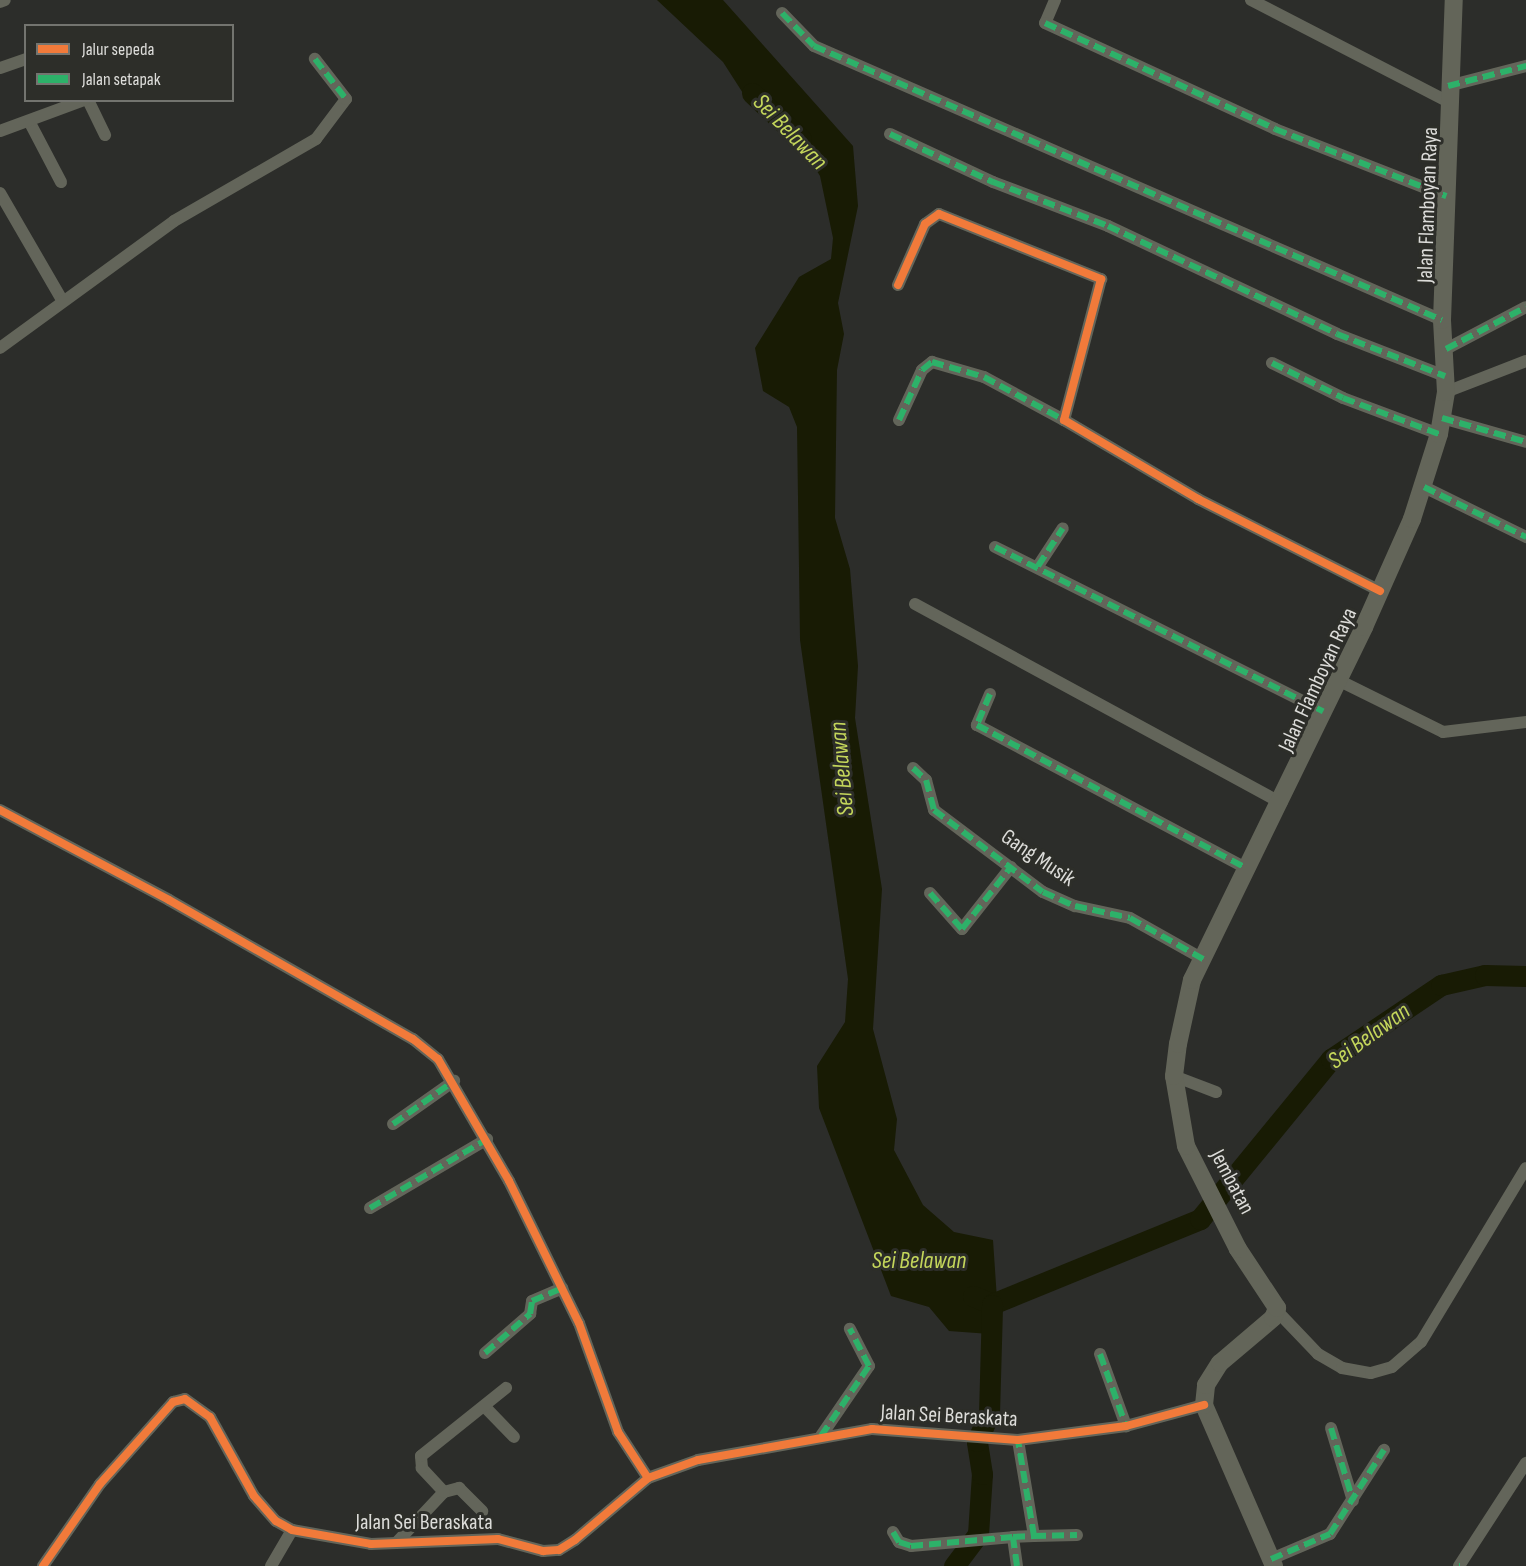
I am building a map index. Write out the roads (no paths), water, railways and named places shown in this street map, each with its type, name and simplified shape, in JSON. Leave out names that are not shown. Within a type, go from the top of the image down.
[{"type":"main road","name":"Jalan Flamboyan Raya","points":[[1186,1146],[1174,1076],[1184,1007],[1203,959],[1246,868],[1281,803],[1380,591],[1424,487],[1440,426],[1445,384],[1446,349],[1442,320],[1448,94],[1454,0]]},
{"type":"main road","name":"Jembatan","points":[[1186,1146],[1235,1240],[1277,1311]]},
{"type":"main road","points":[[1272,1563],[1204,1405],[1206,1385],[1220,1363],[1277,1311]]},
{"type":"street","points":[[0,2],[5,0]]},
{"type":"street","points":[[1055,0],[1045,24],[1275,129],[1446,196]]},
{"type":"street","points":[[1251,0],[1448,94],[1526,66]]},
{"type":"street","points":[[782,13],[814,46],[1442,320]]},
{"type":"street","points":[[0,348],[62,300],[174,221],[316,139],[346,99],[315,59]]},
{"type":"street","points":[[0,68],[24,60]]},
{"type":"street","points":[[0,131],[81,102]]},
{"type":"street","points":[[87,102],[105,135]]},
{"type":"street","points":[[29,121],[61,182]]},
{"type":"street","points":[[890,134],[993,182],[1108,226],[1445,384],[1526,361]]},
{"type":"street","points":[[0,193],[62,300]]},
{"type":"street","points":[[898,285],[925,224],[939,214],[1101,279],[1064,420]]},
{"type":"street","points":[[1446,349],[1526,308]]},
{"type":"street","points":[[898,420],[930,363],[984,377],[1064,420],[1198,499],[1380,591]]},
{"type":"street","points":[[1272,363],[1343,398],[1440,426],[1526,442]]},
{"type":"street","points":[[1424,487],[1526,537]]},
{"type":"street","points":[[1038,566],[1063,528]]},
{"type":"street","points":[[995,547],[1038,566],[1323,711]]},
{"type":"street","points":[[915,604],[1281,803]]},
{"type":"street","points":[[1338,680],[1443,732],[1526,722]]},
{"type":"street","points":[[990,694],[977,724],[1246,868]]},
{"type":"street","name":"Gang Musik","points":[[913,768],[926,780],[934,810],[1054,899],[1130,918],[1203,959]]},
{"type":"street","points":[[0,810],[413,1039],[454,1081],[487,1139],[562,1288],[618,1432],[648,1478]]},
{"type":"street","points":[[930,893],[962,929],[1011,867]]},
{"type":"street","points":[[1174,1076],[1216,1092]]},
{"type":"street","points":[[393,1124],[454,1081]]},
{"type":"street","points":[[370,1208],[487,1139]]},
{"type":"street","points":[[1277,1311],[1318,1354],[1342,1368],[1365,1373],[1392,1367],[1421,1342],[1526,1168]]},
{"type":"street","points":[[485,1353],[530,1314],[532,1301],[562,1288]]},
{"type":"street","points":[[821,1436],[869,1366],[850,1329]]},
{"type":"street","points":[[1100,1354],[1126,1426]]},
{"type":"street","points":[[444,1492],[422,1468],[421,1456],[506,1388]]},
{"type":"street","name":"Jalan Sei Beraskata","points":[[43,1566],[100,1484],[173,1402],[184,1399],[210,1417],[254,1496],[276,1521],[298,1531],[334,1541],[498,1539],[560,1550],[648,1478],[698,1460],[821,1436],[872,1429],[1018,1440],[1126,1426],[1204,1405]]},
{"type":"street","points":[[483,1406],[514,1437]]},
{"type":"street","points":[[1331,1428],[1353,1501]]},
{"type":"street","points":[[1018,1440],[1034,1536]]},
{"type":"street","points":[[1272,1563],[1321,1541],[1353,1501],[1384,1450]]},
{"type":"street","points":[[1460,1566],[1526,1462]]},
{"type":"street","points":[[397,1542],[444,1492],[459,1488],[482,1511]]},
{"type":"street","points":[[271,1566],[298,1531]]},
{"type":"street","points":[[893,1532],[906,1545],[961,1544],[1013,1537],[1077,1535]]},
{"type":"street","points":[[1013,1537],[1017,1566]]},
{"type":"water","name":"Sei Belawan","points":[[657,0],[723,0],[853,146],[858,206],[838,303],[844,334],[837,370],[835,518],[850,569],[858,666],[855,718],[882,889],[873,1029],[897,1119],[894,1150],[923,1205],[954,1232],[993,1240],[999,1329],[990,1334],[949,1331],[929,1307],[891,1296],[819,1108],[817,1066],[845,1022],[848,979],[800,640],[797,427],[789,407],[763,391],[755,348],[799,277],[831,259],[833,238],[820,176],[798,140],[781,129],[775,116],[748,101],[723,62]]},
{"type":"waterway","name":"Sei Belawan","points":[[752,93],[801,139]]},
{"type":"waterway","name":"Sei Belawan","points":[[973,1296],[992,1304],[1200,1219],[1331,1059],[1441,985],[1485,975],[1526,976]]},
{"type":"waterway","points":[[954,1566],[978,1534],[982,1474],[977,1441],[989,1414],[992,1305]]}]
